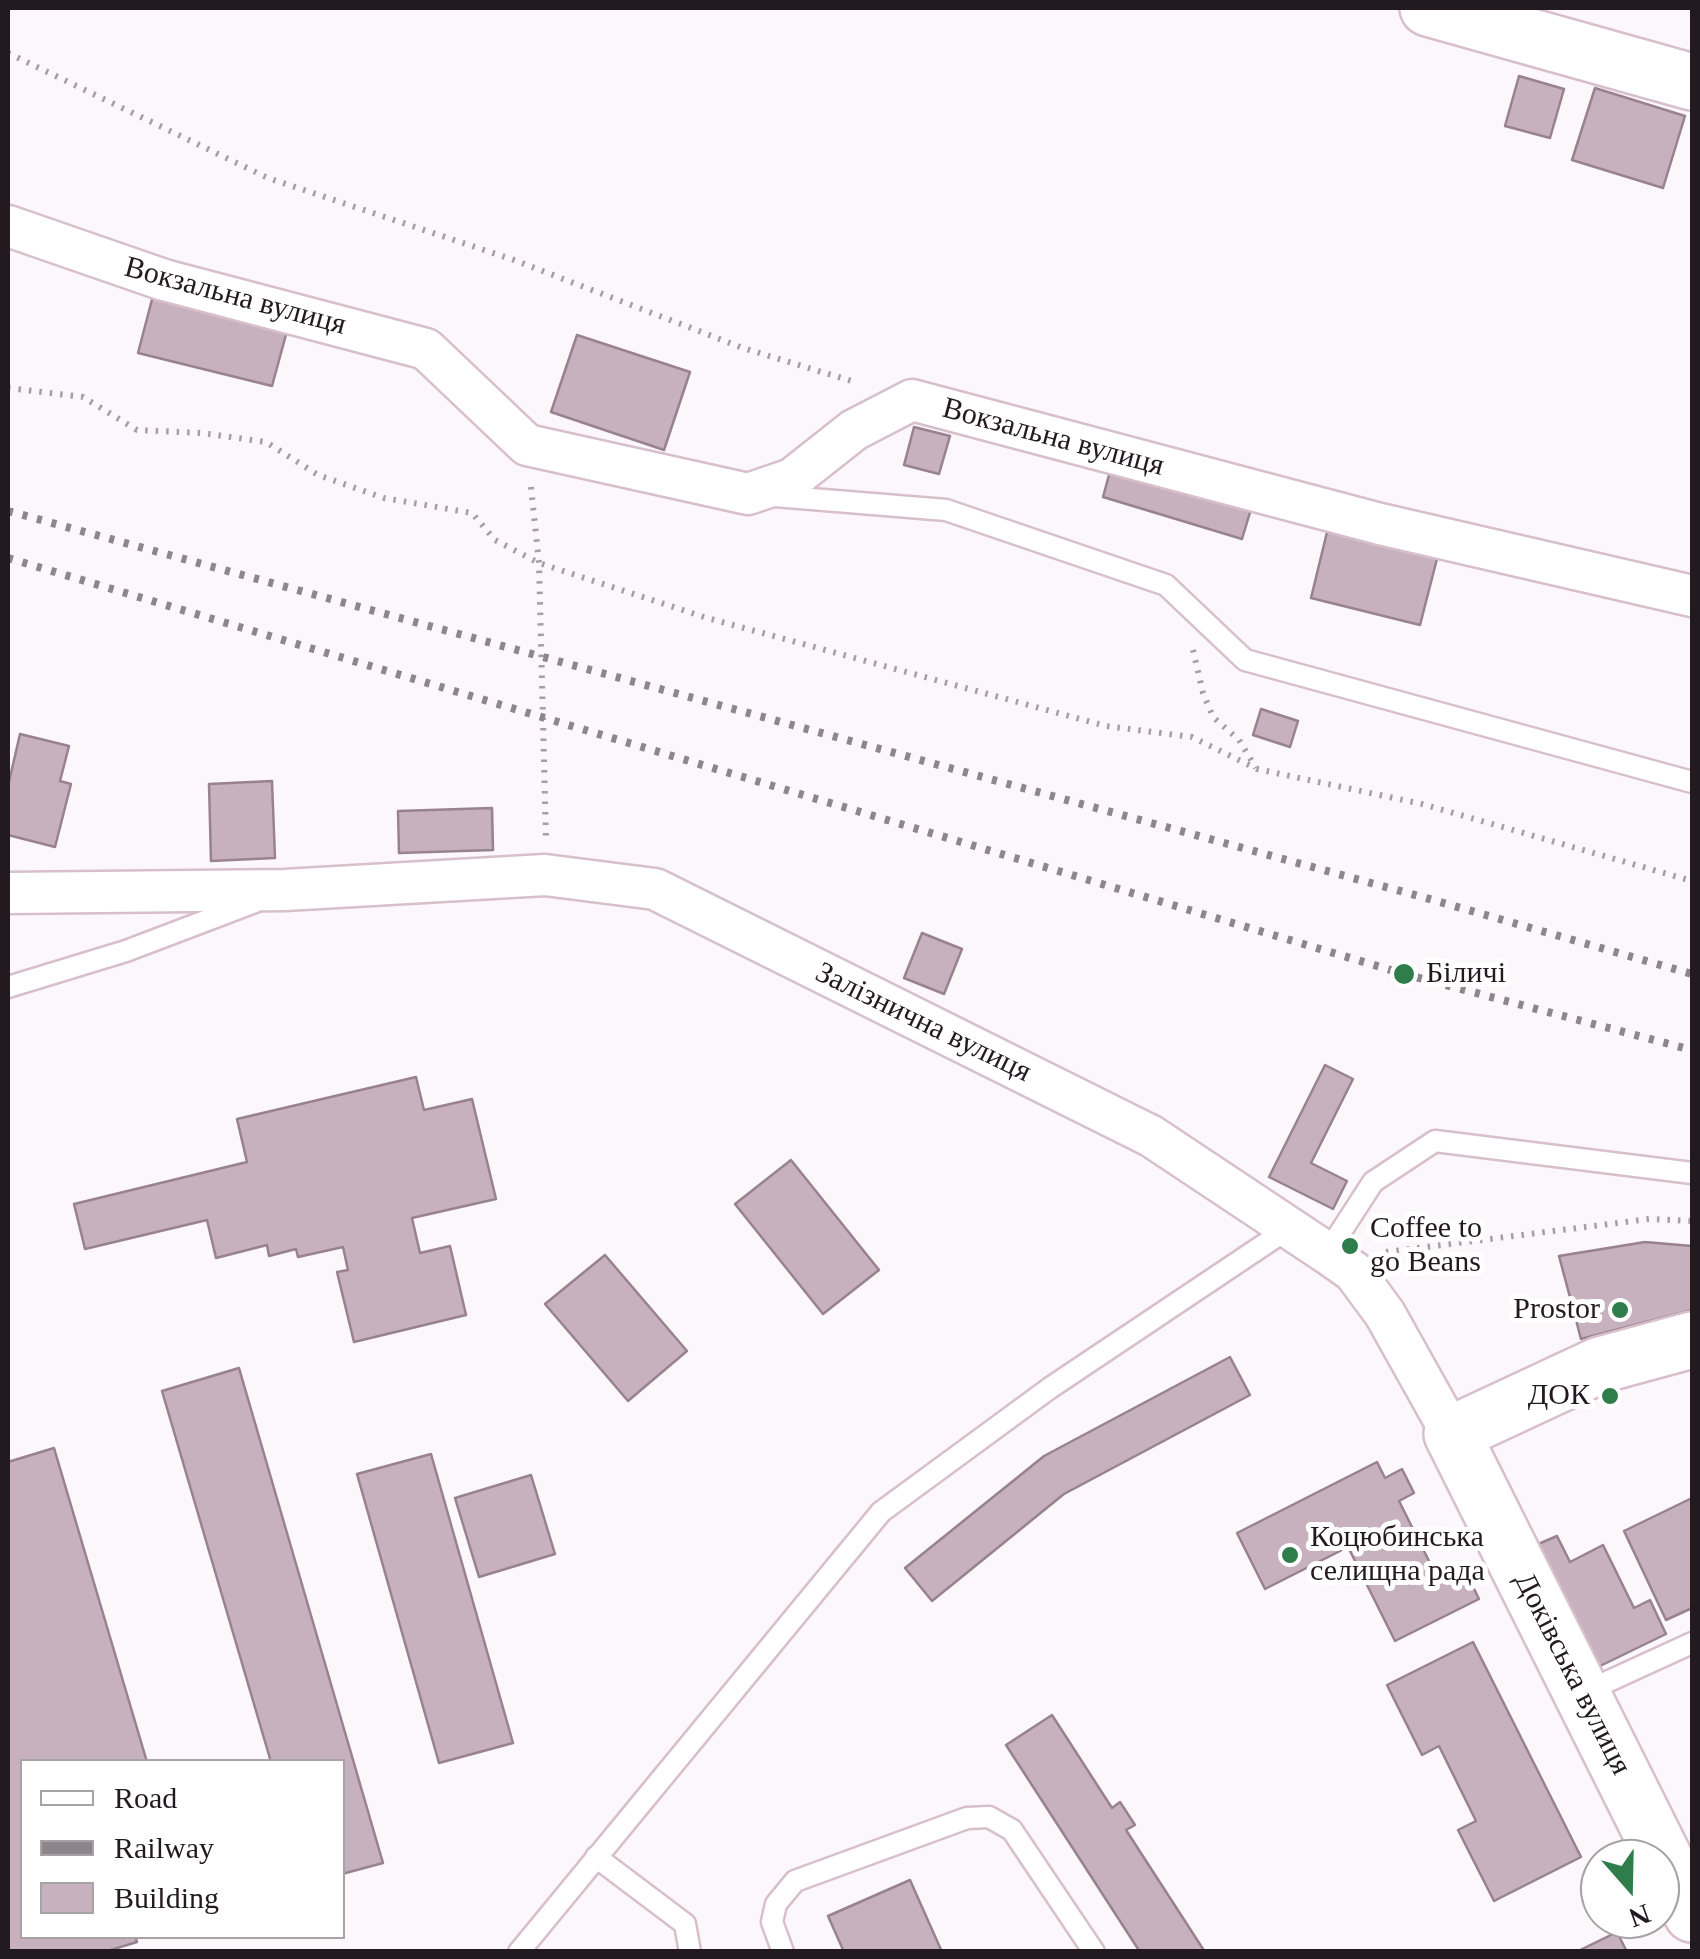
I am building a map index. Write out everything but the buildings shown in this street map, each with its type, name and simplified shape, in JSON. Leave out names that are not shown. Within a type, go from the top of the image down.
[{"type":"street","points":[[1428,8],[1692,82]]},
{"type":"street","name":"Вокзальна вулиця","points":[[8,226],[164,280],[426,349],[527,445]]},
{"type":"street","name":"Вокзальна вулиця","points":[[748,494],[792,479],[854,430],[912,400],[1380,524],[1692,596]]},
{"type":"street","points":[[527,445],[748,494]]},
{"type":"street","name":"Залізнична вулиця","points":[[8,893],[285,890],[545,876],[655,889],[1150,1136],[1335,1258],[1354,1272],[1385,1314],[1452,1434]]},
{"type":"street","points":[[1452,1434],[1600,1365],[1692,1340]]},
{"type":"street","name":"Доківська вулиця","points":[[1452,1434],[1692,1914]]},
{"type":"lane","points":[[748,494],[946,510],[1166,585],[1245,660],[1692,782]]},
{"type":"lane","points":[[8,987],[126,951],[285,890]]},
{"type":"lane","points":[[1335,1258],[1373,1182],[1435,1141],[1692,1173]]},
{"type":"lane","points":[[519,1952],[880,1512],[1050,1388],[1289,1228]]},
{"type":"lane","points":[[1583,1694],[1692,1643]]},
{"type":"lane","points":[[783,1952],[772,1922],[776,1904],[795,1881],[967,1818],[989,1817],[1012,1830],[1094,1952]]},
{"type":"lane","points":[[596,1856],[685,1924],[690,1952]]},
{"type":"path","points":[[8,54],[268,178],[514,260],[742,348],[912,400]]},
{"type":"path","points":[[8,388],[82,397],[137,430],[202,433],[266,442],[318,476],[384,498],[472,512],[495,540],[539,563],[708,618],[1106,726],[1192,737],[1257,769],[1422,804],[1692,881]]},
{"type":"path","points":[[527,445],[539,563],[548,808],[545,876]]},
{"type":"path","points":[[1181,599],[1202,694],[1212,717],[1239,740],[1257,769]]},
{"type":"path","points":[[1335,1258],[1649,1218],[1692,1221]]},
{"type":"railway","points":[[8,511],[1692,974]]},
{"type":"railway","points":[[8,558],[1404,974],[1692,1050]]},
{"type":"place","name":"Біличі","points":[[1404,974]]},
{"type":"place","name":"Coffee to go Beans","points":[[1350,1246]]},
{"type":"place","name":"Prostor","points":[[1620,1310]]},
{"type":"place","name":"ДОК","points":[[1610,1396]]},
{"type":"place","name":"Коцюбинська селищна рада","points":[[1290,1555]]}]
